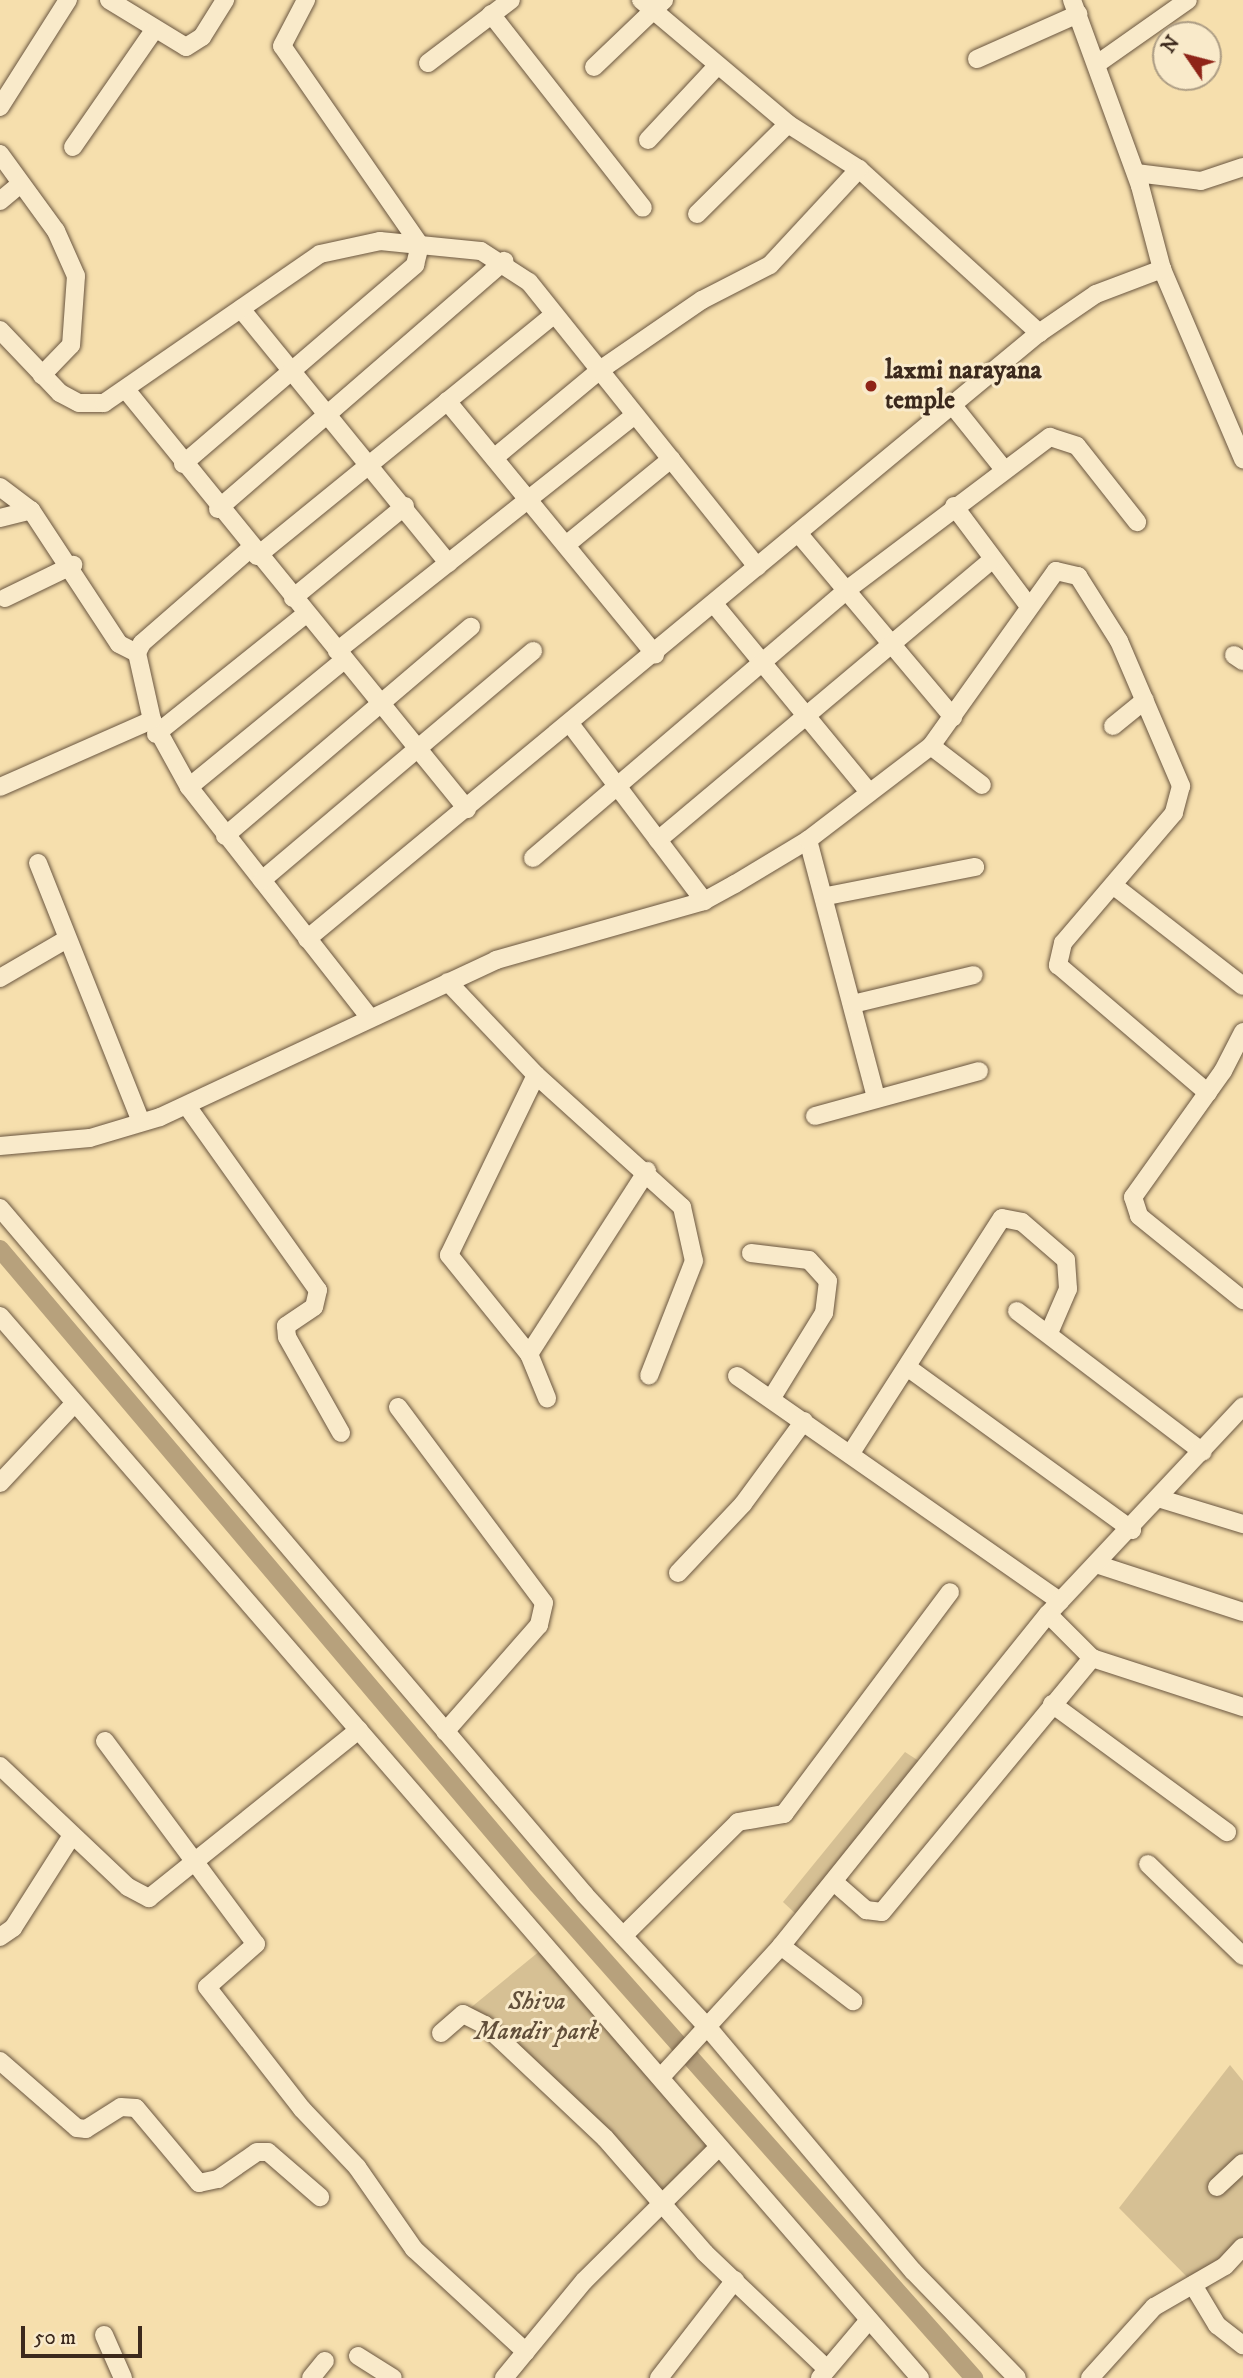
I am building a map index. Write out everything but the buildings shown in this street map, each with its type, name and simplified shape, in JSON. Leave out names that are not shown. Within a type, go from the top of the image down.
[{"type":"street","points":[[0,107],[68,0]]},
{"type":"street","points":[[109,0],[177,45],[195,44],[225,0]]},
{"type":"street","points":[[183,464],[415,265],[420,245],[289,62],[283,34],[306,0]]},
{"type":"street","points":[[428,63],[511,0]]},
{"type":"street","points":[[1097,64],[1188,0]]},
{"type":"street","points":[[594,67],[653,4],[716,67],[788,124],[859,169],[1039,333]]},
{"type":"street","points":[[977,59],[1075,7],[1138,180],[1160,264],[1243,459]]},
{"type":"street","points":[[491,14],[643,208]]},
{"type":"street","points":[[73,147],[154,30]]},
{"type":"street","points":[[648,140],[716,67]]},
{"type":"street","points":[[697,215],[788,124]]},
{"type":"street","points":[[0,154],[56,231],[76,275],[71,345],[43,375]]},
{"type":"street","points":[[1138,180],[1201,181],[1243,167]]},
{"type":"street","points":[[494,457],[600,370],[702,300],[769,265],[859,169]]},
{"type":"street","points":[[0,201],[20,184]]},
{"type":"street","points":[[0,330],[43,375],[79,403],[104,403],[127,391],[320,254],[351,242],[481,251],[504,261],[554,315],[757,567]]},
{"type":"street","points":[[218,509],[330,415],[504,261]]},
{"type":"street","points":[[307,939],[571,725],[757,567],[954,407],[1039,333],[1096,294],[1160,264]]},
{"type":"street","points":[[241,309],[371,463],[448,563]]},
{"type":"street","points":[[370,1018],[189,787],[154,727],[137,653],[151,633],[371,463],[554,315]]},
{"type":"street","points":[[127,391],[218,509],[467,810]]},
{"type":"street","points":[[447,401],[655,654]]},
{"type":"street","points":[[954,407],[1002,467]]},
{"type":"street","points":[[189,787],[448,563],[635,415]]},
{"type":"street","points":[[533,858],[848,589],[1002,467],[1050,437],[1063,437],[1138,522]]},
{"type":"street","points":[[566,545],[671,459]]},
{"type":"street","points":[[0,487],[31,510],[73,565],[120,644],[137,653]]},
{"type":"street","points":[[293,597],[405,506]]},
{"type":"street","points":[[954,506],[1028,605]]},
{"type":"street","points":[[0,518],[31,510]]},
{"type":"street","points":[[798,533],[848,589],[953,717]]},
{"type":"street","points":[[658,840],[895,645],[993,559]]},
{"type":"street","points":[[5,598],[73,565]]},
{"type":"street","points":[[0,1146],[90,1138],[187,1106],[496,960],[704,901],[808,839],[931,746],[1028,605],[1056,571],[1078,576],[1146,700],[1181,786],[1180,801],[1114,886],[1063,943],[1058,965],[1208,1093]]},
{"type":"street","points":[[714,604],[869,792]]},
{"type":"street","points":[[0,787],[154,727],[306,614]]},
{"type":"street","points":[[225,836],[378,703],[471,627]]},
{"type":"street","points":[[262,880],[533,651]]},
{"type":"street","points":[[1113,726],[1146,700]]},
{"type":"street","points":[[571,725],[704,901]]},
{"type":"street","points":[[931,746],[982,785]]},
{"type":"street","points":[[808,839],[827,897],[876,1097]]},
{"type":"street","points":[[38,863],[141,1122]]},
{"type":"street","points":[[827,897],[975,867]]},
{"type":"street","points":[[1114,886],[1243,986]]},
{"type":"street","points":[[0,978],[67,939]]},
{"type":"street","points":[[853,1004],[974,975]]},
{"type":"street","points":[[448,982],[536,1075],[647,1171],[682,1207],[694,1261],[649,1376]]},
{"type":"street","points":[[1243,1032],[1208,1093],[1137,1188],[1133,1206],[1243,1300]]},
{"type":"street","points":[[815,1116],[876,1097],[979,1071]]},
{"type":"street","points":[[536,1075],[449,1255],[529,1354],[547,1398]]},
{"type":"street","points":[[187,1106],[318,1290],[314,1307],[285,1326],[287,1337],[341,1433]]},
{"type":"street","points":[[529,1354],[647,1171]]},
{"type":"street","points":[[0,1208],[444,1732],[709,2031],[914,2272],[1017,2378]]},
{"type":"street","points":[[851,1453],[1002,1219],[1022,1222],[1066,1260],[1068,1289],[1049,1333]]},
{"type":"street","points":[[751,1253],[809,1260],[828,1281],[824,1313],[771,1399]]},
{"type":"street","points":[[1017,1311],[1203,1452]]},
{"type":"street","points":[[0,1316],[920,2378]]},
{"type":"street","points":[[906,1367],[1132,1530]]},
{"type":"street","points":[[737,1376],[851,1453],[1054,1608],[1092,1658],[1243,1707]]},
{"type":"street","points":[[0,1483],[74,1404]]},
{"type":"street","points":[[398,1407],[544,1602],[539,1625],[444,1732]]},
{"type":"street","points":[[662,2077],[709,2031],[781,1946],[1054,1608],[1099,1565],[1242,1410]]},
{"type":"street","points":[[678,1573],[743,1504],[804,1421]]},
{"type":"street","points":[[1161,1499],[1243,1524]]},
{"type":"street","points":[[1099,1565],[1243,1612]]},
{"type":"street","points":[[623,1936],[738,1822],[784,1814],[950,1592]]},
{"type":"street","points":[[834,1882],[866,1910],[882,1912],[1092,1658]]},
{"type":"street","points":[[1052,1704],[1227,1832]]},
{"type":"street","points":[[0,1766],[71,1837],[149,1898],[359,1730]]},
{"type":"street","points":[[105,1741],[193,1864],[256,1944],[207,1987],[302,2109],[357,2167],[414,2249],[526,2352]]},
{"type":"street","points":[[0,1937],[13,1928],[71,1837]]},
{"type":"street","points":[[1148,1864],[1243,1956]]},
{"type":"street","points":[[781,1946],[853,2001]]},
{"type":"street","points":[[441,2033],[463,2014],[485,2025],[605,2138],[661,2203],[824,2374],[869,2320]]},
{"type":"street","points":[[0,2061],[77,2128],[86,2129],[121,2107],[135,2108],[199,2183],[218,2179],[257,2152],[268,2152],[320,2197]]},
{"type":"street","points":[[504,2378],[661,2203],[719,2147]]},
{"type":"street","points":[[1217,2187],[1243,2163]]},
{"type":"street","points":[[1090,2378],[1154,2307],[1194,2285],[1243,2247]]},
{"type":"street","points":[[659,2378],[734,2280]]},
{"type":"street","points":[[1194,2285],[1217,2325],[1243,2345]]},
{"type":"street","points":[[104,2335],[122,2378]]},
{"type":"street","points":[[358,2356],[393,2378]]},
{"type":"street","points":[[311,2378],[325,2361]]},
{"type":"green space","points":[[905,1752],[922,1763],[797,1915],[783,1902]]},
{"type":"green space","name":"Shiva Mandir park","points":[[541,1950],[713,2149],[661,2203],[463,2014]]},
{"type":"green space","points":[[1230,2065],[1243,2081],[1243,2241],[1192,2282],[1119,2208]]},
{"type":"waterway","points":[[0,1249],[537,1884],[974,2378]]},
{"type":"place","name":"laxmi narayana temple","points":[[871,386]]}]
